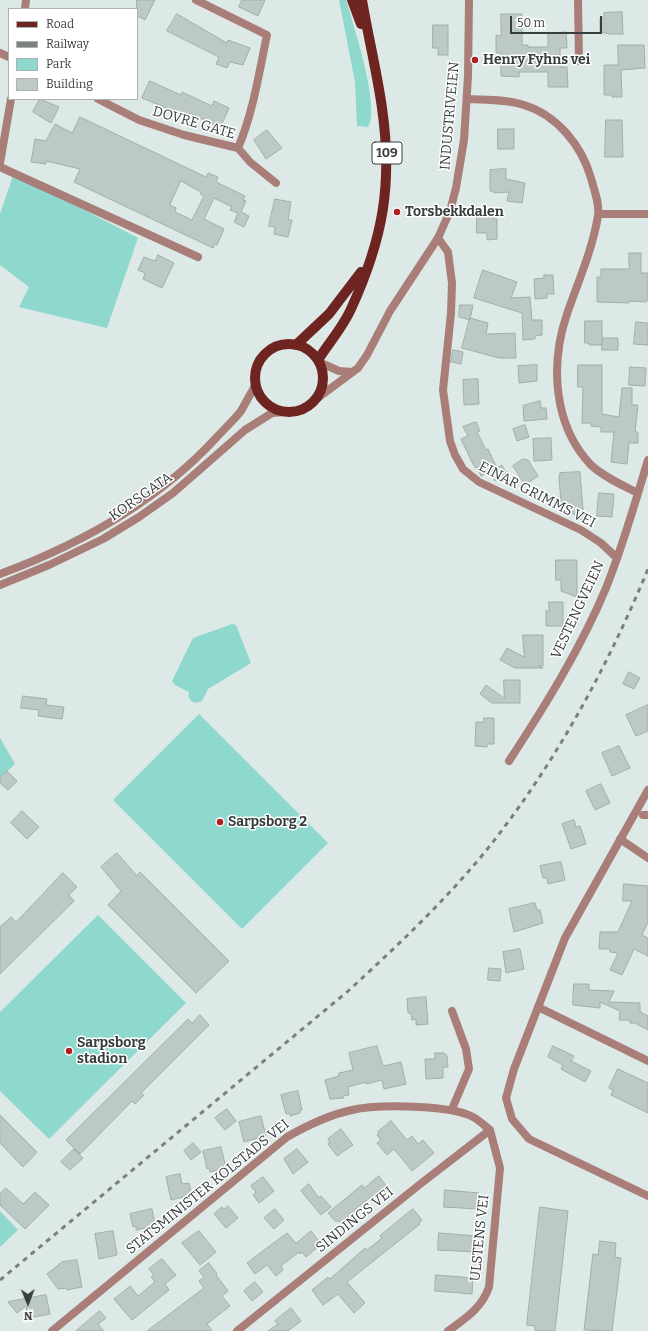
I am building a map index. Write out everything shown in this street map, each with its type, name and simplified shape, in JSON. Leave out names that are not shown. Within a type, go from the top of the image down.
[{"type":"main road","name":"109","points":[[352,0],[369,42]]},
{"type":"main road","name":"109","points":[[318,361],[350,310],[382,222],[387,181],[387,157],[382,107],[362,0]]},
{"type":"main road","name":"109","points":[[296,345],[329,314],[368,263]]},
{"type":"main road","points":[[285,344],[296,345],[304,348],[318,361],[322,372],[323,382],[320,391],[315,400],[301,409],[285,412],[275,409],[266,403],[259,394],[256,384],[257,368],[265,354],[274,348],[285,344]]},
{"type":"street","points":[[196,0],[267,35],[253,99],[244,134],[238,148]]},
{"type":"street","name":"INDUSTRIVEIEN","points":[[315,400],[358,368],[368,355],[390,311],[438,238],[450,211],[456,188],[464,140],[467,99],[469,0]]},
{"type":"street","points":[[578,0],[579,61]]},
{"type":"street","points":[[467,99],[503,101],[525,105],[548,117],[562,128],[580,150],[588,168],[597,199],[598,214],[590,252],[566,315],[559,342],[558,391],[561,412],[568,433],[592,465],[607,476],[638,493]]},
{"type":"street","points":[[0,163],[11,100]]},
{"type":"street","name":"DOVRE GATE","points":[[100,100],[139,120],[184,135],[238,148],[250,162],[276,183]]},
{"type":"street","points":[[0,167],[198,257]]},
{"type":"street","points":[[598,214],[648,214]]},
{"type":"street","name":"EINAR GRIMMS VEI","points":[[438,238],[448,252],[452,283],[451,313],[443,390],[450,441],[455,455],[463,469],[479,482],[581,530],[601,543],[616,558]]},
{"type":"street","points":[[318,361],[339,370],[352,372]]},
{"type":"street","name":"KORSGATA","points":[[0,574],[44,556],[107,524],[164,487],[195,459],[240,412],[256,384]]},
{"type":"street","name":"KORSGATA","points":[[0,585],[50,565],[103,539],[133,521],[173,493],[245,430],[272,413],[285,412]]},
{"type":"street","name":"VESTENGVEIEN","points":[[509,761],[558,683],[606,588],[648,460]]},
{"type":"street","points":[[648,790],[565,938],[514,1069],[506,1098],[512,1119],[529,1139],[648,1196]]},
{"type":"street","points":[[620,839],[648,858]]},
{"type":"street","points":[[538,1007],[648,1061]]},
{"type":"street","points":[[452,1011],[466,1049],[469,1069],[452,1109]]},
{"type":"street","name":"STATSMINISTER KOLSTADS VEI","points":[[52,1331],[287,1137],[315,1121],[353,1109],[390,1107],[452,1109],[474,1117],[490,1130]]},
{"type":"street","name":"SINDINGS VEI","points":[[237,1331],[490,1130]]},
{"type":"street","name":"ULSTENS VEI","points":[[448,1331],[481,1304],[489,1287],[500,1168],[490,1130]]},
{"type":"green space","points":[[339,0],[346,0],[369,85],[371,117],[368,127],[357,126],[355,82]]},
{"type":"green space","points":[[14,173],[138,238],[107,328],[19,307],[29,287],[0,265],[0,214]]},
{"type":"green space","points":[[232,624],[236,625],[251,663],[208,689],[202,701],[196,703],[190,700],[189,692],[175,685],[172,681],[193,638]]},
{"type":"green space","name":"Sarpsborg 2","points":[[199,714],[328,843],[242,929],[113,800]]},
{"type":"green space","points":[[0,738],[15,764],[0,778]]},
{"type":"green space","name":"Sarpsborg stadion","points":[[98,915],[186,1003],[49,1139],[0,1091],[0,1012]]},
{"type":"green space","points":[[0,1211],[18,1230],[0,1247]]},
{"type":"building","points":[[137,0],[155,0],[145,20],[138,16]]},
{"type":"building","points":[[242,0],[265,0],[258,16],[239,7]]},
{"type":"building","points":[[622,12],[623,34],[600,32],[600,18],[604,18],[604,13]]},
{"type":"building","points":[[177,14],[227,43],[228,40],[250,48],[243,65],[230,62],[227,68],[216,64],[219,57],[167,31]]},
{"type":"building","points":[[501,14],[522,14],[522,45],[528,45],[528,47],[548,47],[548,33],[566,32],[567,48],[560,48],[560,67],[567,67],[568,87],[548,87],[548,72],[519,72],[519,77],[501,76],[501,53],[496,53],[496,35],[501,36]]},
{"type":"building","points":[[433,25],[448,25],[448,55],[438,55],[438,48],[433,48]]},
{"type":"building","points":[[618,45],[644,45],[645,68],[621,70],[622,97],[612,97],[612,95],[604,95],[604,65],[618,65]]},
{"type":"building","points":[[150,81],[181,95],[182,92],[212,106],[214,101],[229,108],[220,128],[190,113],[188,117],[142,98]]},
{"type":"building","points":[[39,100],[59,107],[51,123],[33,112]]},
{"type":"building","points":[[80,117],[206,177],[208,173],[218,177],[216,182],[245,196],[243,200],[246,201],[241,212],[249,216],[244,227],[234,222],[238,213],[230,210],[232,207],[214,198],[204,219],[224,229],[217,245],[215,244],[213,248],[74,182],[80,169],[46,161],[46,164],[31,162],[35,139],[46,141],[55,124],[72,133]],"holes":[[[181,181],[201,192],[200,194],[204,196],[192,220],[175,212],[176,208],[170,205]]]},
{"type":"building","points":[[606,120],[622,120],[623,157],[605,157]]},
{"type":"building","points":[[498,129],[514,129],[514,149],[498,149]]},
{"type":"building","points":[[267,130],[282,148],[266,159],[254,140]]},
{"type":"building","points":[[506,169],[506,179],[525,183],[522,203],[507,201],[509,192],[494,193],[493,191],[490,191],[490,170]]},
{"type":"building","points":[[275,199],[291,202],[288,220],[292,220],[288,237],[274,234],[275,227],[269,226]]},
{"type":"building","points":[[477,214],[494,214],[494,219],[497,219],[497,239],[487,240],[487,233],[477,233]]},
{"type":"building","points":[[629,253],[641,253],[641,273],[648,273],[648,300],[646,302],[629,301],[629,303],[597,302],[597,277],[601,277],[601,269],[629,269]]},
{"type":"building","points":[[158,255],[174,263],[162,288],[143,279],[145,273],[138,270],[144,257],[155,261]]},
{"type":"building","points":[[483,270],[517,282],[511,298],[530,297],[532,320],[542,320],[542,335],[535,336],[535,339],[523,340],[522,313],[474,298]]},
{"type":"building","points":[[544,275],[553,275],[554,294],[547,294],[547,298],[535,299],[534,279],[544,278]]},
{"type":"building","points":[[460,305],[473,305],[470,320],[459,317]]},
{"type":"building","points":[[470,318],[488,323],[486,334],[515,333],[516,358],[499,358],[462,348]]},
{"type":"building","points":[[585,321],[602,321],[602,345],[589,345],[589,343],[585,343]]},
{"type":"building","points":[[636,322],[648,323],[648,345],[634,344]]},
{"type":"building","points":[[603,338],[618,338],[618,350],[602,350]]},
{"type":"building","points":[[453,350],[463,352],[461,364],[451,362]]},
{"type":"building","points":[[537,365],[537,381],[519,383],[518,366]]},
{"type":"building","points":[[578,365],[602,365],[602,414],[619,417],[622,388],[632,388],[632,405],[638,405],[635,432],[638,432],[638,443],[629,443],[627,464],[611,462],[614,432],[601,432],[601,427],[591,426],[591,423],[582,423],[583,387],[578,387]]},
{"type":"building","points":[[630,367],[646,368],[645,386],[629,385]]},
{"type":"building","points":[[478,379],[479,404],[464,405],[463,380]]},
{"type":"building","points":[[540,401],[541,408],[546,408],[547,419],[524,421],[523,406]]},
{"type":"building","points":[[476,422],[480,431],[477,432],[486,450],[488,449],[497,468],[502,465],[507,475],[495,481],[490,472],[481,476],[477,467],[476,468],[473,464],[461,439],[468,436],[463,427]]},
{"type":"building","points":[[525,425],[529,437],[517,441],[513,429]]},
{"type":"building","points":[[551,438],[552,460],[534,461],[533,439]]},
{"type":"building","points":[[523,459],[528,460],[538,476],[525,485],[513,466]]},
{"type":"building","points":[[580,472],[584,522],[572,513],[569,516],[562,511],[559,479],[560,473]]},
{"type":"building","points":[[599,493],[614,494],[612,517],[597,516]]},
{"type":"building","points":[[556,560],[577,560],[577,597],[561,591],[561,580],[556,580]]},
{"type":"building","points":[[549,602],[563,602],[563,626],[546,626],[546,610],[549,612]]},
{"type":"building","points":[[523,635],[543,635],[543,666],[539,666],[543,668],[515,668],[500,660],[507,648],[524,657]]},
{"type":"building","points":[[629,672],[640,678],[634,689],[623,684]]},
{"type":"building","points":[[504,680],[520,680],[520,703],[492,703],[480,694],[486,685],[504,698]]},
{"type":"building","points":[[23,696],[47,699],[46,705],[64,707],[62,719],[38,716],[39,710],[21,708]]},
{"type":"building","points":[[648,705],[648,731],[636,736],[626,715]]},
{"type":"building","points":[[484,718],[494,718],[494,744],[487,744],[487,747],[475,746],[476,722],[484,722]]},
{"type":"building","points":[[619,746],[630,768],[612,776],[602,753]]},
{"type":"building","points":[[7,771],[17,781],[8,790],[0,783],[0,778]]},
{"type":"building","points":[[601,784],[610,803],[595,810],[586,791]]},
{"type":"building","points":[[22,811],[39,827],[27,839],[11,823]]},
{"type":"building","points":[[574,820],[576,827],[580,826],[586,844],[571,849],[562,824]]},
{"type":"building","points":[[117,853],[137,876],[140,872],[229,961],[196,993],[108,905],[121,891],[101,867]]},
{"type":"building","points":[[561,862],[565,880],[548,884],[547,878],[543,878],[540,866]]},
{"type":"building","points":[[63,873],[77,887],[69,895],[74,901],[0,974],[0,927],[11,917],[16,922]]},
{"type":"building","points":[[624,884],[648,886],[648,922],[642,935],[648,938],[648,956],[634,949],[622,975],[610,970],[618,953],[610,952],[610,949],[599,949],[600,932],[618,932],[632,901],[623,901]]},
{"type":"building","points":[[535,903],[537,910],[540,910],[543,923],[514,932],[509,909]]},
{"type":"building","points":[[520,949],[524,969],[506,973],[503,952]]},
{"type":"building","points":[[489,968],[501,969],[500,981],[488,980]]},
{"type":"building","points":[[574,984],[589,984],[589,990],[614,991],[609,1002],[640,1003],[640,1012],[648,1016],[648,1030],[635,1023],[630,1023],[630,1020],[619,1020],[620,1011],[600,1002],[600,1008],[573,1005]]},
{"type":"building","points":[[426,997],[428,1024],[416,1025],[416,1019],[412,1020],[411,1013],[408,1013],[407,999]]},
{"type":"building","points":[[200,1015],[209,1025],[141,1093],[144,1095],[135,1104],[132,1101],[80,1154],[66,1140],[188,1019],[192,1023]]},
{"type":"building","points":[[377,1046],[383,1066],[401,1062],[406,1084],[384,1089],[382,1080],[366,1084],[366,1082],[348,1087],[349,1095],[343,1096],[344,1098],[330,1099],[325,1080],[339,1076],[339,1073],[353,1070],[349,1053]]},
{"type":"building","points":[[553,1046],[574,1056],[571,1061],[591,1071],[585,1082],[561,1069],[563,1065],[548,1057]]},
{"type":"building","points":[[435,1053],[444,1053],[447,1056],[448,1067],[443,1067],[443,1078],[426,1079],[425,1059],[435,1059]]},
{"type":"building","points":[[618,1069],[648,1083],[648,1113],[611,1095],[613,1090],[609,1088]]},
{"type":"building","points":[[298,1091],[302,1110],[300,1110],[300,1113],[290,1116],[290,1113],[286,1114],[281,1095]]},
{"type":"building","points":[[227,1109],[236,1121],[225,1130],[215,1118]]},
{"type":"building","points":[[0,1115],[37,1152],[23,1167],[0,1143]]},
{"type":"building","points":[[261,1116],[266,1136],[244,1142],[239,1122]]},
{"type":"building","points":[[391,1121],[407,1140],[412,1136],[418,1144],[423,1140],[434,1153],[412,1171],[394,1149],[387,1155],[377,1143],[381,1140],[377,1135],[379,1133],[378,1132]]},
{"type":"building","points":[[341,1129],[353,1145],[337,1156],[328,1144],[330,1143],[328,1139]]},
{"type":"building","points":[[193,1143],[201,1152],[191,1160],[184,1151]]},
{"type":"building","points":[[221,1147],[226,1168],[210,1172],[209,1168],[207,1169],[203,1151]]},
{"type":"building","points":[[74,1149],[83,1158],[70,1170],[61,1162]]},
{"type":"building","points":[[297,1149],[308,1162],[293,1174],[284,1159]]},
{"type":"building","points":[[180,1174],[182,1184],[189,1183],[192,1195],[171,1200],[166,1177]]},
{"type":"building","points":[[379,1176],[389,1190],[374,1201],[371,1197],[355,1209],[358,1214],[343,1226],[339,1221],[335,1221],[328,1213],[362,1185],[364,1188]]},
{"type":"building","points":[[263,1177],[274,1191],[259,1203],[253,1195],[256,1192],[251,1186]]},
{"type":"building","points":[[309,1184],[319,1198],[321,1196],[331,1207],[321,1215],[301,1191]]},
{"type":"building","points":[[6,1188],[23,1204],[35,1192],[49,1205],[25,1229],[0,1205],[0,1194]]},
{"type":"building","points":[[445,1190],[479,1193],[478,1209],[444,1207]]},
{"type":"building","points":[[228,1206],[238,1218],[226,1228],[214,1214],[222,1207],[224,1209]]},
{"type":"building","points":[[540,1207],[568,1211],[555,1331],[535,1331],[535,1326],[527,1325]]},
{"type":"building","points":[[152,1209],[155,1226],[136,1230],[136,1226],[133,1227],[130,1214]]},
{"type":"building","points":[[275,1209],[284,1220],[274,1229],[264,1218]]},
{"type":"building","points":[[413,1209],[422,1220],[419,1222],[420,1224],[347,1282],[365,1303],[354,1313],[338,1294],[323,1305],[312,1290],[328,1277],[330,1279],[365,1248],[367,1250],[382,1238],[380,1236]]},
{"type":"building","points":[[113,1231],[117,1255],[99,1259],[95,1234]]},
{"type":"building","points":[[199,1231],[216,1252],[200,1265],[182,1243]]},
{"type":"building","points":[[311,1231],[321,1244],[306,1257],[302,1252],[300,1254],[299,1252],[281,1266],[283,1270],[276,1276],[267,1265],[255,1274],[247,1263],[287,1233],[296,1243]]},
{"type":"building","points":[[439,1233],[476,1236],[475,1252],[438,1250]]},
{"type":"building","points":[[600,1241],[616,1243],[615,1257],[621,1258],[612,1331],[584,1330],[593,1254],[598,1255]]},
{"type":"building","points":[[162,1259],[176,1275],[165,1284],[169,1290],[132,1320],[114,1299],[130,1286],[138,1296],[155,1282],[151,1277],[154,1275],[149,1269]]},
{"type":"building","points":[[77,1260],[82,1287],[67,1290],[67,1288],[58,1289],[47,1274],[62,1262]]},
{"type":"building","points":[[209,1263],[228,1291],[222,1296],[230,1306],[207,1324],[212,1331],[147,1331],[204,1288],[199,1281],[204,1277],[199,1271]]},
{"type":"building","points":[[436,1275],[473,1278],[472,1294],[435,1291]]},
{"type":"building","points":[[255,1282],[263,1292],[252,1301],[244,1291]]},
{"type":"building","points":[[46,1295],[50,1314],[28,1318],[26,1306],[17,1313],[8,1302]]},
{"type":"building","points":[[291,1308],[301,1321],[288,1331],[268,1331],[278,1324],[275,1321]]},
{"type":"building","points":[[100,1311],[106,1318],[98,1324],[104,1331],[76,1331]]},
{"type":"railway","points":[[0,1280],[347,992],[401,942],[469,871],[534,786],[577,716],[615,644],[648,569]]},
{"type":"place","name":"Henry Fyhns vei","points":[[475,60]]},
{"type":"place","name":"Torsbekkdalen","points":[[397,212]]},
{"type":"place","name":"Sarpsborg 2","points":[[220,822]]},
{"type":"place","name":"Sarpsborg stadion","points":[[69,1051]]}]
